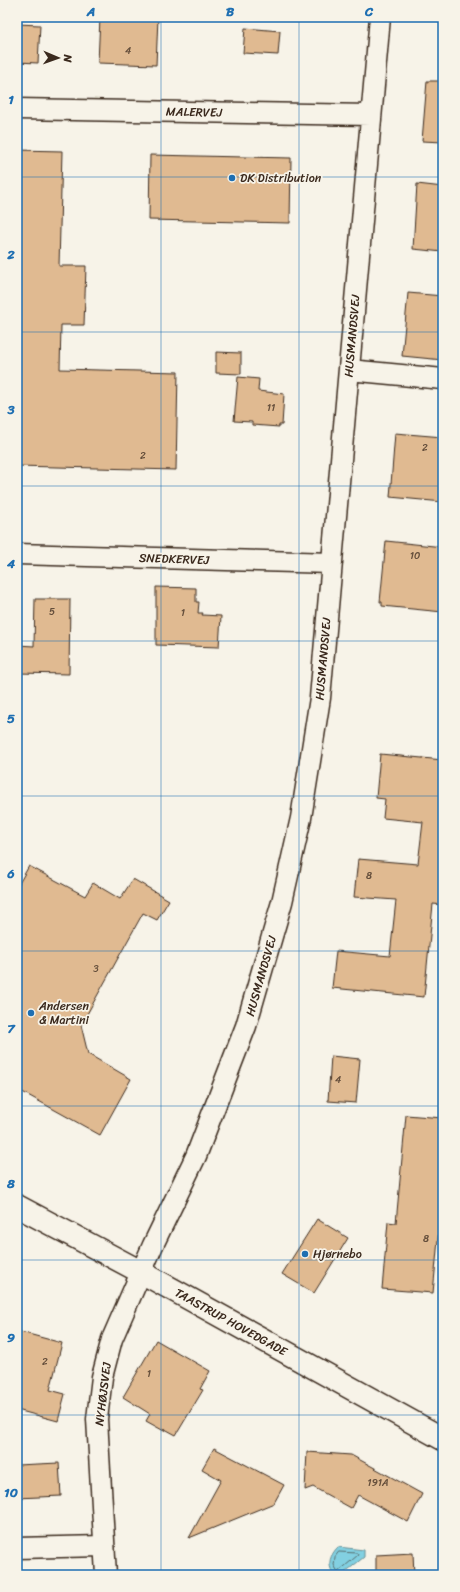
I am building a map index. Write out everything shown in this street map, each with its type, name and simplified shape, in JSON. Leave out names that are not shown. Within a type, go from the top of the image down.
[{"type":"street","name":"HUSMANDSVEJ","points":[[141,1272],[196,1156],[246,1026],[282,902],[301,818],[320,698],[380,17]]},
{"type":"street","name":"MALERVEJ","points":[[17,109],[371,115]]},
{"type":"street","points":[[349,370],[443,379]]},
{"type":"street","name":"SNEDKERVEJ","points":[[17,554],[332,563]]},
{"type":"street","name":"TAASTRUP HOVEDGADE","points":[[17,1206],[141,1272],[443,1439]]},
{"type":"street","name":"NYHØJSVEJ","points":[[106,1575],[103,1546],[97,1419],[102,1377],[112,1339],[141,1272]]},
{"type":"street","points":[[17,1548],[103,1546]]},
{"type":"water","points":[[338,1547],[364,1550],[364,1557],[343,1574],[333,1573],[330,1566],[330,1560]]},
{"type":"building","points":[[100,17],[158,17],[156,65],[98,63]]},
{"type":"building","points":[[17,24],[40,25],[38,63],[17,62]]},
{"type":"building","points":[[245,28],[280,31],[278,55],[243,53]]},
{"type":"building","points":[[427,81],[443,81],[443,142],[422,141]]},
{"type":"building","points":[[17,150],[62,151],[59,266],[86,266],[84,325],[61,325],[60,369],[178,372],[176,470],[17,466]]},
{"type":"building","points":[[150,155],[291,158],[290,223],[149,220]]},
{"type":"building","points":[[417,184],[443,187],[443,252],[413,249]]},
{"type":"building","points":[[408,293],[443,296],[443,360],[402,356]]},
{"type":"building","points":[[216,352],[241,353],[241,374],[216,373]]},
{"type":"building","points":[[238,377],[259,379],[258,391],[284,394],[282,425],[279,425],[279,427],[252,425],[252,422],[234,421]]},
{"type":"building","points":[[395,433],[443,437],[443,502],[390,497]]},
{"type":"building","points":[[386,541],[443,547],[443,612],[382,606],[382,602],[380,602]]},
{"type":"building","points":[[156,587],[196,588],[196,602],[199,602],[198,613],[203,613],[202,615],[221,616],[219,647],[156,645]]},
{"type":"building","points":[[35,599],[70,599],[69,674],[17,673],[17,645],[34,646]]},
{"type":"building","points":[[380,754],[443,760],[443,905],[433,904],[424,997],[332,988],[336,951],[390,956],[396,900],[354,897],[358,859],[418,864],[423,822],[383,818],[385,799],[376,798]]},
{"type":"building","points":[[29,866],[85,896],[93,883],[120,899],[133,879],[169,900],[157,920],[143,913],[81,1025],[88,1054],[131,1079],[100,1135],[17,1089],[17,887]]},
{"type":"building","points":[[331,1056],[360,1059],[356,1103],[328,1101]]},
{"type":"building","points":[[406,1115],[443,1118],[443,1186],[433,1293],[382,1289],[388,1222],[396,1223]]},
{"type":"building","name":"Hjørnebo","points":[[317,1219],[348,1238],[314,1293],[282,1274]]},
{"type":"building","points":[[17,1331],[62,1343],[50,1390],[65,1394],[58,1421],[17,1410]]},
{"type":"building","points":[[156,1340],[210,1371],[200,1389],[203,1390],[176,1435],[165,1429],[164,1431],[146,1421],[150,1414],[123,1397]]},
{"type":"building","points":[[214,1448],[284,1485],[274,1503],[189,1538],[221,1480],[202,1469]]},
{"type":"building","points":[[307,1452],[351,1455],[422,1494],[408,1522],[358,1495],[351,1508],[313,1487],[305,1490]]},
{"type":"building","points":[[59,1463],[61,1496],[17,1498],[17,1465]]},
{"type":"building","points":[[413,1553],[414,1575],[376,1575],[376,1555]]},
{"type":"place","name":"DK Distribution","points":[[232,178]]},
{"type":"place","name":"Andersen & Martini","points":[[31,1013]]},
{"type":"place","name":"Hjørnebo","points":[[305,1254]]}]
